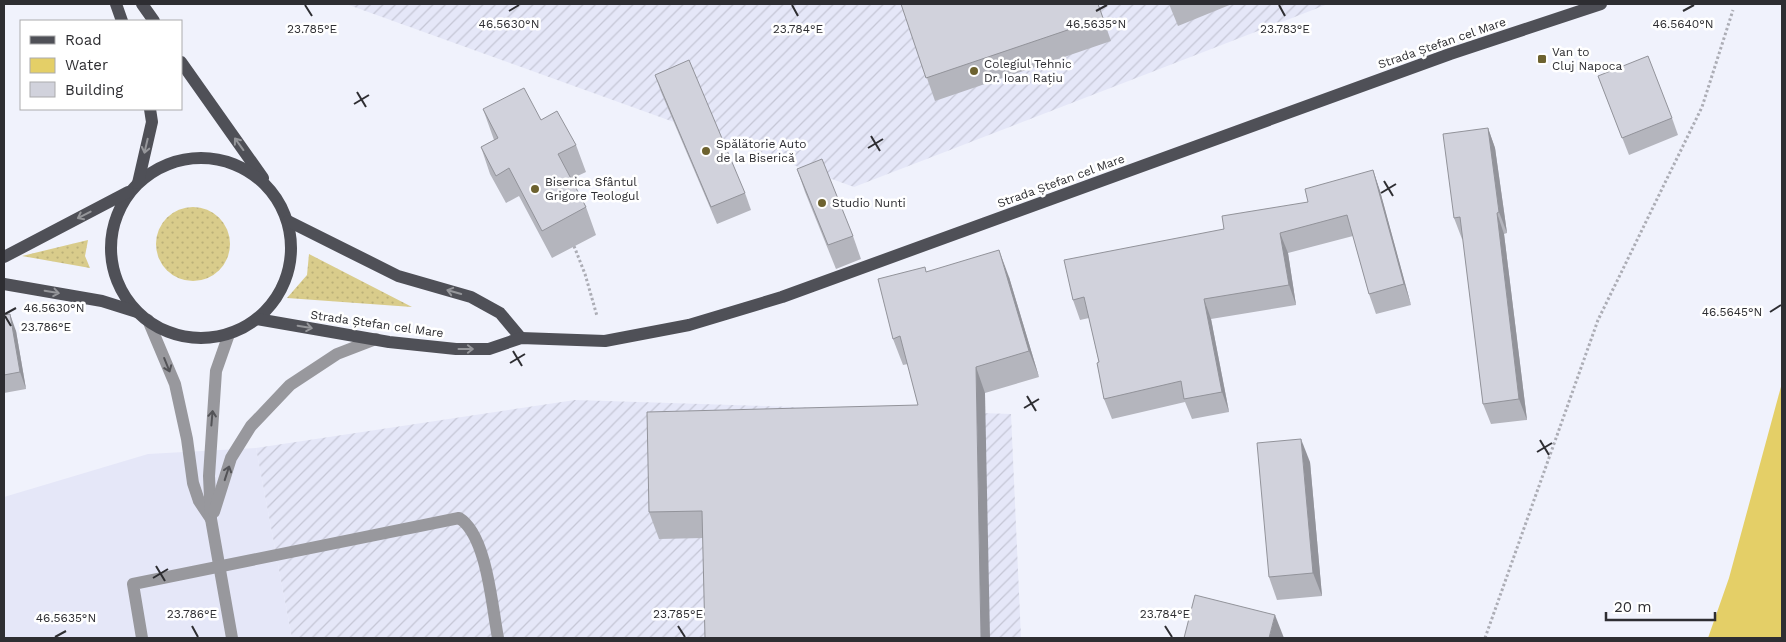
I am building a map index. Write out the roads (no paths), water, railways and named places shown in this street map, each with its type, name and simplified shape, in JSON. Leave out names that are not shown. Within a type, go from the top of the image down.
[{"type":"main road","points":[[116,4],[122,20]]},
{"type":"main road","points":[[142,4],[153,20]]},
{"type":"main road","name":"Strada Ștefan cel Mare","points":[[257,319],[376,340],[456,349],[490,349],[521,338],[605,340],[689,325],[782,297],[1450,54],[1601,4]]},
{"type":"main road","points":[[128,192],[119,208],[110,238],[112,266],[123,295],[137,312],[163,330],[178,336],[210,338],[229,334],[257,319],[269,308],[286,281],[292,252],[288,221],[278,198],[182,63]]},
{"type":"main road","points":[[138,184],[152,122],[150,110]]},
{"type":"main road","points":[[4,257],[128,192],[152,170],[194,157],[226,160],[256,175],[278,198]]},
{"type":"main road","points":[[288,221],[398,276],[471,297],[500,313],[521,338]]},
{"type":"main road","points":[[4,284],[102,301],[137,312]]},
{"type":"lane","points":[[148,320],[175,384],[187,439],[193,483],[200,501],[211,519]]},
{"type":"lane","points":[[229,334],[215,380],[209,476],[211,519],[232,638]]},
{"type":"lane","points":[[211,519],[231,458],[251,426],[290,385],[337,354],[376,340]]},
{"type":"lane","points":[[142,638],[133,584],[458,518],[475,536],[485,572],[498,638]]},
{"type":"water","points":[[1782,383],[1782,638],[1708,638],[1729,578]]},
{"type":"place","name":"Van to Cluj Napoca","points":[[1542,59]]},
{"type":"place","name":"Colegiul Tehnic Dr. Ioan Rațiu","points":[[974,71]]},
{"type":"place","name":"Spălătorie Auto de la Biserică","points":[[706,151]]},
{"type":"place","name":"Biserica Sfântul Grigore Teologul","points":[[535,189]]},
{"type":"place","name":"Studio Nunti","points":[[822,203]]}]
